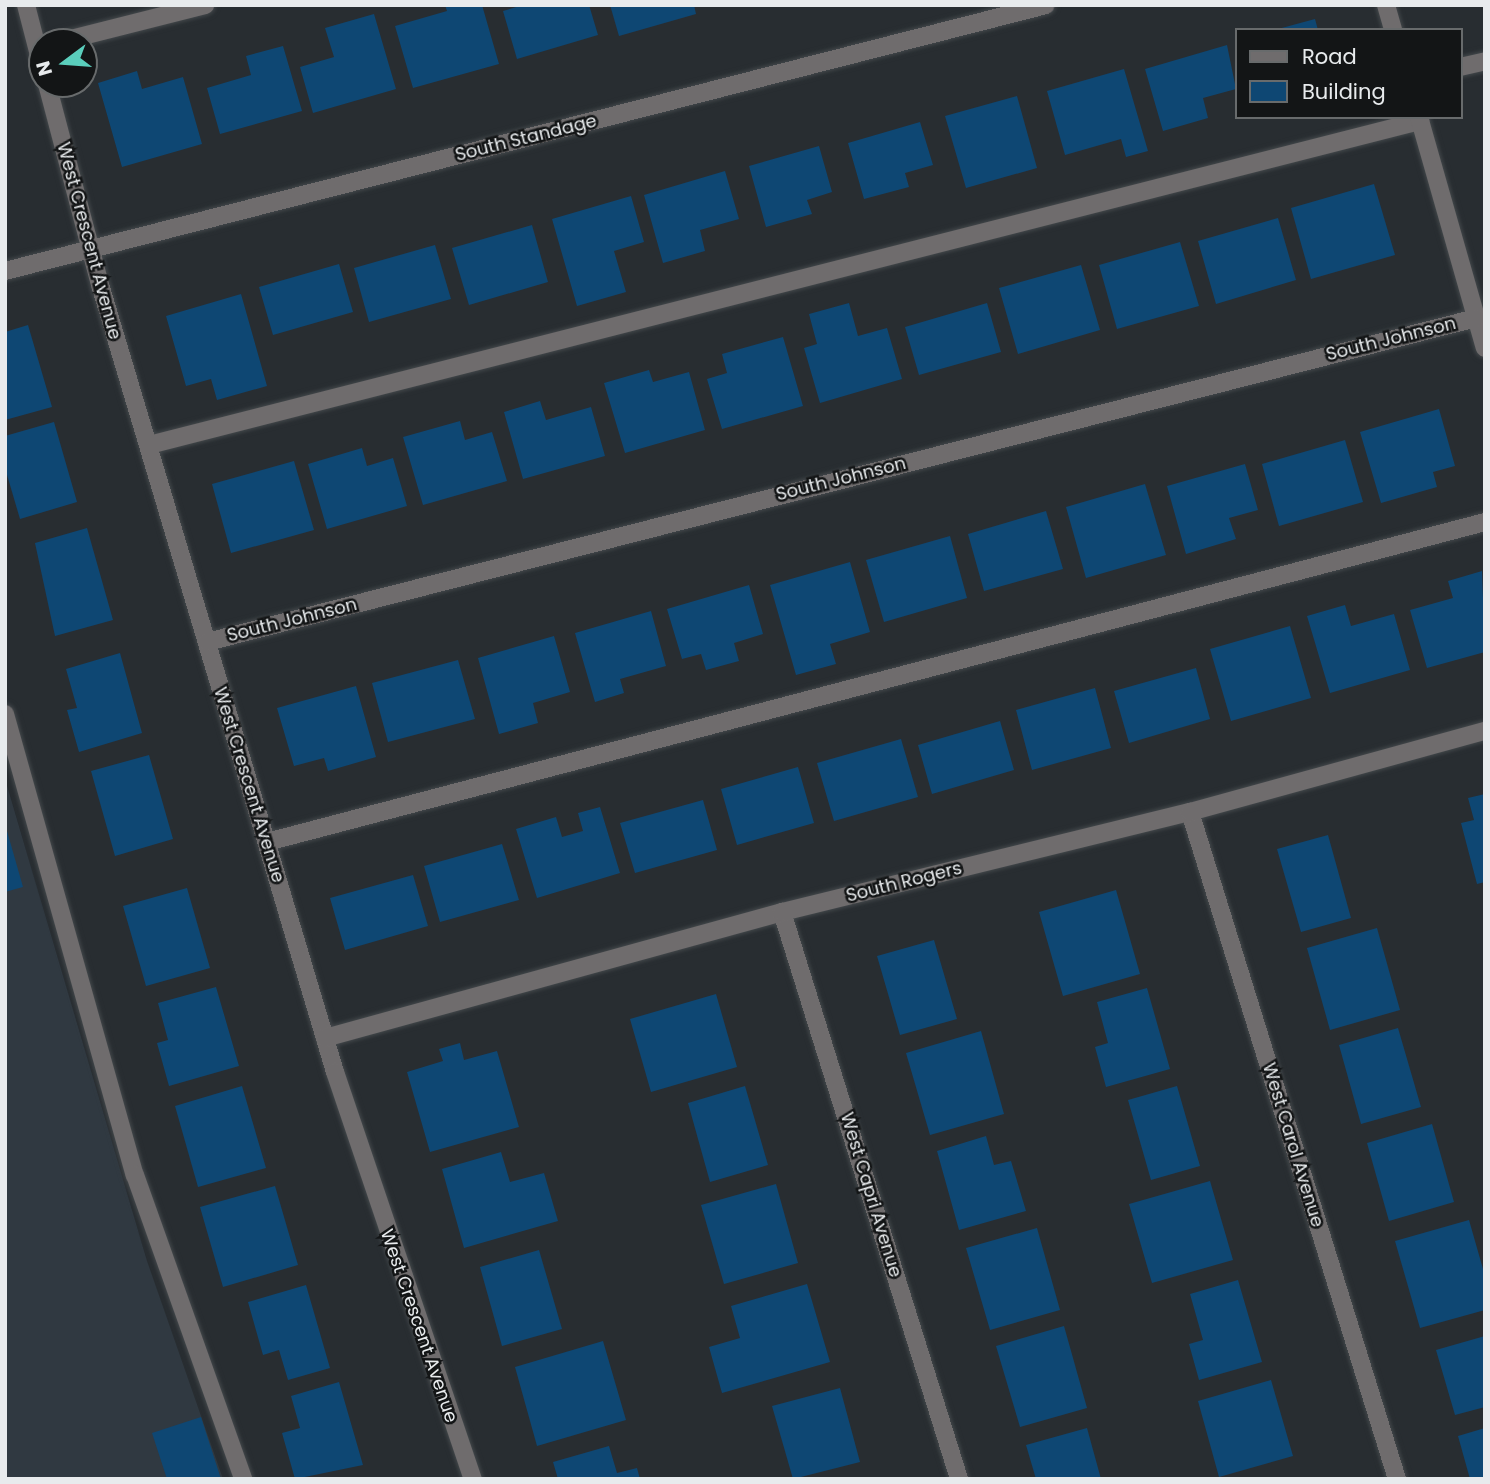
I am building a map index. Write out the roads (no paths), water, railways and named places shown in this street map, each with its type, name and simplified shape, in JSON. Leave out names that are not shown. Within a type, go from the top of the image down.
[{"type":"street","points":[[26,5],[33,28]]},
{"type":"street","points":[[98,32],[205,5]]},
{"type":"street","name":"South Standage","points":[[5,271],[1046,5]]},
{"type":"street","points":[[1386,5],[1392,28]]},
{"type":"street","points":[[1462,67],[1485,61]]},
{"type":"street","name":"West Crescent Avenue","points":[[51,98],[90,250],[325,1038],[384,1230],[473,1479]]},
{"type":"street","points":[[149,445],[1419,119],[1485,348]]},
{"type":"street","name":"South Johnson","points":[[207,642],[1476,318]]},
{"type":"street","points":[[267,842],[1485,522]]},
{"type":"street","points":[[5,714],[135,1175],[243,1479]]},
{"type":"street","name":"South Rogers","points":[[325,1038],[782,912],[1190,812],[1485,731]]},
{"type":"street","name":"West Carol Avenue","points":[[1190,812],[1396,1479]]},
{"type":"street","name":"West Capri Avenue","points":[[782,912],[959,1479]]}]
